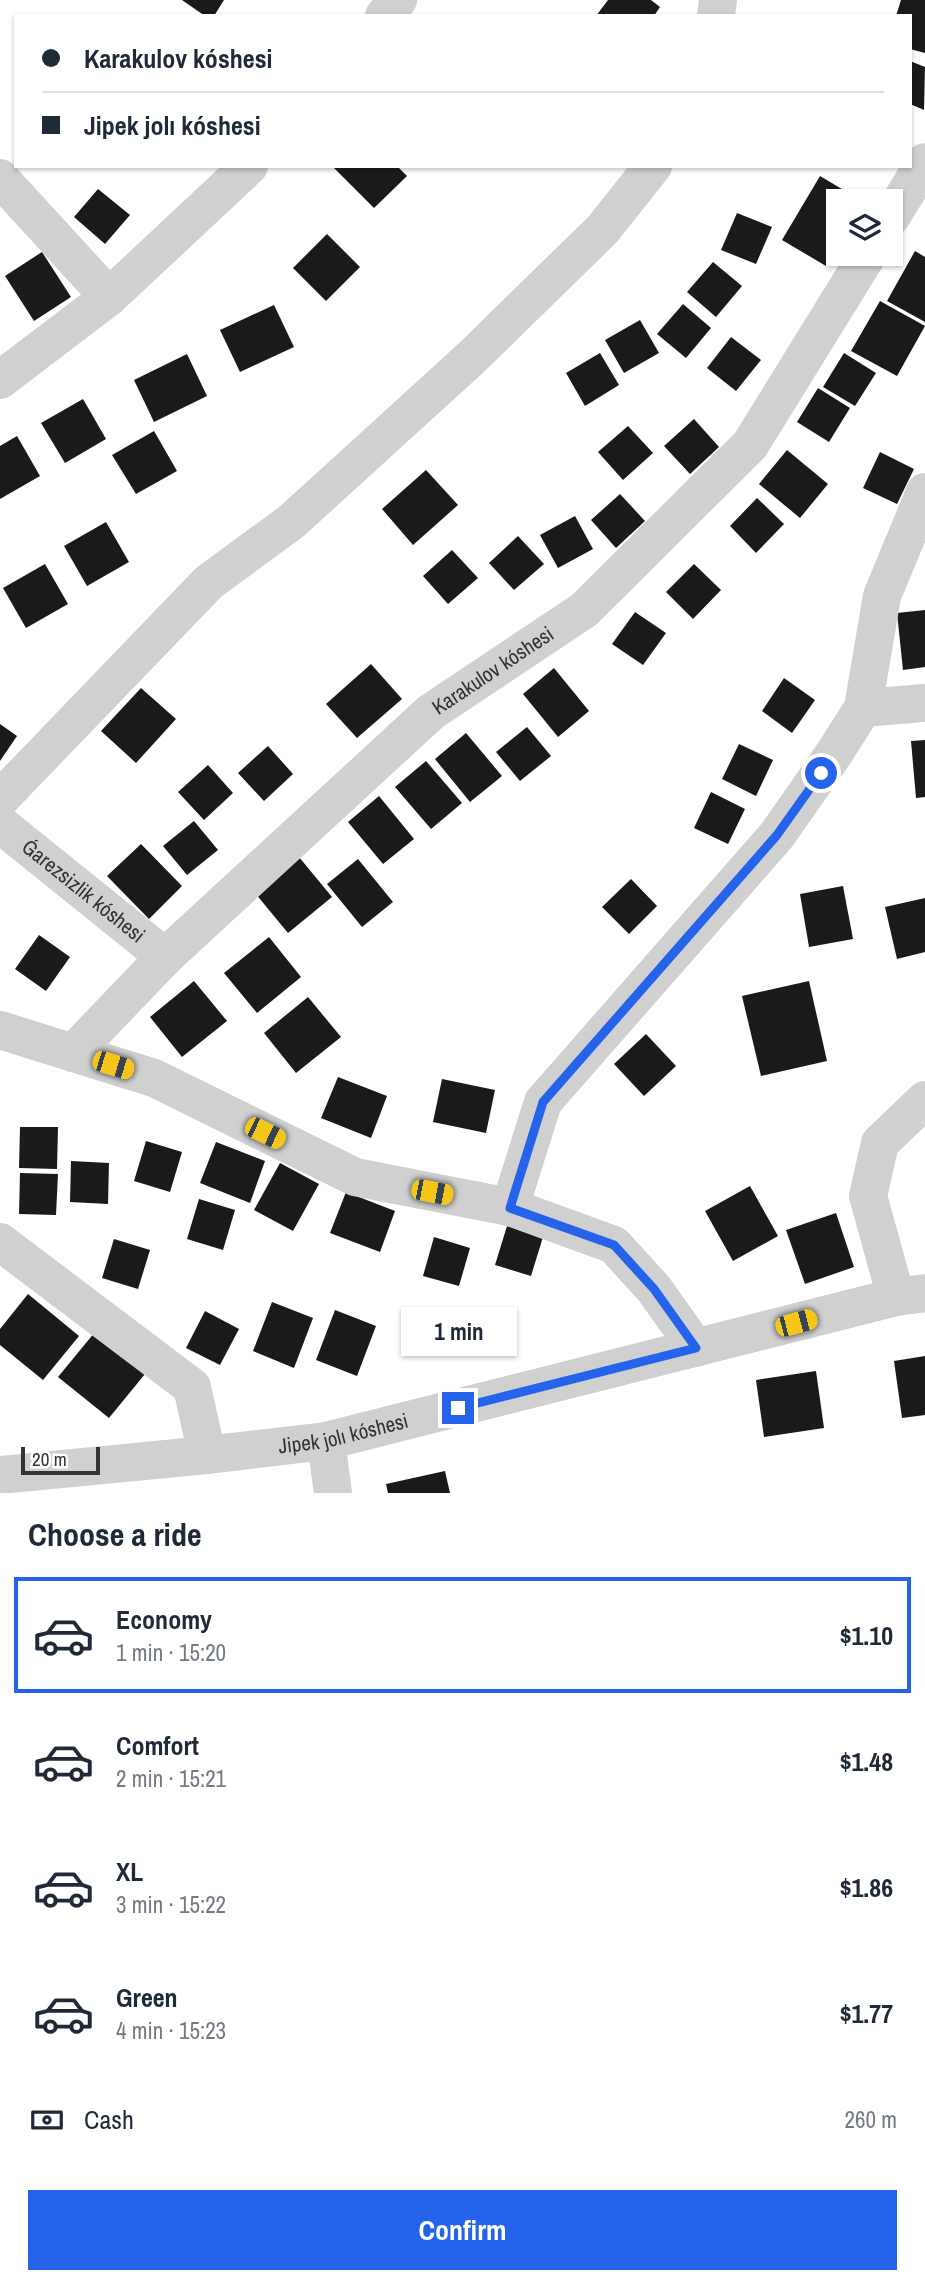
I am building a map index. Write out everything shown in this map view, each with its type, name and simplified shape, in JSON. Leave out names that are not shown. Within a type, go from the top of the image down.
[{"type":"street","points":[[386,14],[398,0]]},
{"type":"street","points":[[903,198],[925,162]]},
{"type":"street","points":[[0,380],[109,297],[247,168]]},
{"type":"street","points":[[0,799],[209,582],[291,522],[490,339],[603,229],[651,168]]},
{"type":"street","points":[[0,178],[109,297]]},
{"type":"street","name":"Karakulov kóshesi","points":[[73,1053],[165,957],[431,712],[584,610],[750,445],[861,266]]},
{"type":"street","points":[[510,1208],[543,1102],[777,835],[863,708],[882,596],[925,492]]},
{"type":"street","points":[[863,708],[925,703]]},
{"type":"street","name":"Ǵarezsizlik kóshesi","points":[[0,824],[165,957]]},
{"type":"street","points":[[0,1030],[153,1078],[355,1177],[510,1208],[614,1245],[654,1289],[696,1348]]},
{"type":"street","points":[[910,1295],[868,1196],[880,1143],[925,1100]]},
{"type":"street","points":[[0,1242],[192,1387],[207,1455]]},
{"type":"street","name":"Jipek jolı kóshesi","points":[[0,1475],[326,1441],[910,1295]]},
{"type":"street","points":[[326,1441],[333,1493]]},
{"type":"building","points":[[182,0],[224,0],[215,14],[202,14]]},
{"type":"building","points":[[608,0],[651,0],[660,7],[655,14],[598,14]]},
{"type":"building","points":[[901,0],[925,0],[925,53],[912,50],[912,14],[897,14]]},
{"type":"building","points":[[912,62],[925,67],[924,110],[912,105]]},
{"type":"building","points":[[334,168],[399,168],[407,176],[374,208]]},
{"type":"building","points":[[820,176],[842,189],[826,189],[826,266],[782,240]]},
{"type":"building","points":[[98,189],[130,215],[105,244],[74,217]]},
{"type":"building","points":[[737,213],[772,227],[756,264],[721,250]]},
{"type":"building","points":[[327,234],[360,267],[326,301],[293,268]]},
{"type":"building","points":[[915,251],[925,257],[925,322],[887,301]]},
{"type":"building","points":[[42,252],[71,297],[34,321],[5,276]]},
{"type":"building","points":[[713,262],[742,286],[716,317],[687,292]]},
{"type":"building","points":[[880,301],[925,326],[897,376],[851,351]]},
{"type":"building","points":[[683,304],[711,328],[686,358],[657,334]]},
{"type":"building","points":[[274,305],[294,347],[240,372],[220,330]]},
{"type":"building","points":[[640,320],[659,353],[624,373],[605,340]]},
{"type":"building","points":[[731,337],[761,360],[736,391],[707,368]]},
{"type":"building","points":[[600,353],[619,385],[585,406],[566,373]]},
{"type":"building","points":[[844,353],[876,373],[855,406],[823,387]]},
{"type":"building","points":[[187,354],[207,396],[154,422],[134,380]]},
{"type":"building","points":[[818,388],[850,408],[829,442],[797,422]]},
{"type":"building","points":[[83,399],[106,439],[65,463],[41,423]]},
{"type":"building","points":[[694,419],[719,447],[690,474],[664,446]]},
{"type":"building","points":[[628,426],[653,453],[623,480],[598,452]]},
{"type":"building","points":[[154,431],[177,471],[136,494],[112,455]]},
{"type":"building","points":[[17,436],[40,476],[0,499],[0,446]]},
{"type":"building","points":[[787,450],[828,484],[800,518],[759,484]]},
{"type":"building","points":[[880,452],[914,469],[897,504],[863,488]]},
{"type":"building","points":[[426,470],[458,505],[413,545],[382,509]]},
{"type":"building","points":[[620,494],[645,521],[616,548],[591,520]]},
{"type":"building","points":[[757,498],[784,524],[756,553],[730,526]]},
{"type":"building","points":[[575,516],[593,549],[558,568],[540,535]]},
{"type":"building","points":[[106,522],[129,562],[87,586],[64,546]]},
{"type":"building","points":[[518,536],[544,564],[514,590],[489,563]]},
{"type":"building","points":[[452,550],[478,578],[448,604],[423,576]]},
{"type":"building","points":[[45,564],[68,604],[26,628],[3,588]]},
{"type":"building","points":[[694,564],[721,590],[693,619],[666,592]]},
{"type":"building","points":[[925,610],[925,667],[903,670],[897,613]]},
{"type":"building","points":[[635,612],[666,633],[643,665],[612,644]]},
{"type":"building","points":[[371,664],[402,699],[357,738],[326,704]]},
{"type":"building","points":[[554,668],[589,711],[558,737],[523,694]]},
{"type":"building","points":[[784,678],[815,700],[792,733],[762,711]]},
{"type":"building","points":[[141,688],[176,719],[136,763],[101,731]]},
{"type":"building","points":[[0,724],[17,736],[0,761]]},
{"type":"building","points":[[527,727],[551,756],[520,781],[496,752]]},
{"type":"building","points":[[466,733],[502,776],[470,802],[435,759]]},
{"type":"building","points":[[925,740],[925,797],[916,798],[911,741]]},
{"type":"building","points":[[739,744],[773,760],[756,796],[722,779]]},
{"type":"building","points":[[268,746],[293,774],[264,801],[238,773]]},
{"type":"building","points":[[426,761],[462,803],[431,829],[395,787]]},
{"type":"building","points":[[208,765],[233,793],[204,820],[178,792]]},
{"type":"building","points":[[711,792],[745,809],[728,844],[694,828]]},
{"type":"building","points":[[379,796],[414,839],[383,864],[348,822]]},
{"type":"building","points":[[194,821],[218,850],[187,875],[163,846]]},
{"type":"building","points":[[141,844],[182,886],[149,919],[107,876]]},
{"type":"building","points":[[299,857],[332,897],[288,933],[255,893]]},
{"type":"building","points":[[358,859],[393,902],[362,927],[327,884]]},
{"type":"building","points":[[631,879],[657,906],[629,934],[602,907]]},
{"type":"building","points":[[843,886],[853,939],[809,947],[800,894]]},
{"type":"building","points":[[925,898],[925,952],[897,959],[885,907]]},
{"type":"building","points":[[39,935],[70,957],[46,991],[15,969]]},
{"type":"building","points":[[269,937],[301,977],[257,1013],[224,973]]},
{"type":"building","points":[[194,981],[227,1021],[182,1057],[150,1017]]},
{"type":"building","points":[[809,981],[827,1061],[761,1076],[742,996]]},
{"type":"building","points":[[308,997],[341,1037],[296,1073],[264,1033]]},
{"type":"building","points":[[646,1034],[676,1066],[644,1096],[614,1064]]},
{"type":"building","points":[[338,1077],[387,1096],[371,1138],[321,1118]]},
{"type":"building","points":[[442,1079],[495,1090],[486,1133],[433,1122]]},
{"type":"building","points":[[20,1127],[58,1127],[57,1169],[19,1168]]},
{"type":"building","points":[[146,1141],[182,1152],[170,1192],[134,1181]]},
{"type":"building","points":[[216,1142],[265,1161],[250,1203],[200,1183]]},
{"type":"building","points":[[71,1161],[109,1163],[108,1204],[70,1202]]},
{"type":"building","points":[[280,1163],[319,1184],[293,1231],[254,1210]]},
{"type":"building","points":[[20,1173],[58,1174],[56,1215],[19,1214]]},
{"type":"building","points":[[750,1186],[778,1236],[733,1261],[705,1211]]},
{"type":"building","points":[[346,1192],[395,1211],[380,1252],[330,1233]]},
{"type":"building","points":[[199,1199],[235,1210],[223,1250],[187,1239]]},
{"type":"building","points":[[836,1213],[854,1267],[805,1284],[786,1230]]},
{"type":"building","points":[[507,1226],[543,1237],[531,1276],[495,1265]]},
{"type":"building","points":[[434,1237],[470,1248],[459,1286],[423,1276]]},
{"type":"building","points":[[114,1239],[150,1250],[138,1289],[102,1278]]},
{"type":"building","points":[[28,1294],[79,1336],[43,1380],[0,1345],[0,1329]]},
{"type":"building","points":[[272,1302],[313,1318],[294,1368],[253,1351]]},
{"type":"building","points":[[335,1310],[376,1326],[357,1376],[316,1360]]},
{"type":"building","points":[[205,1311],[239,1329],[220,1365],[186,1348]]},
{"type":"building","points":[[95,1332],[145,1374],[109,1418],[58,1377]]},
{"type":"building","points":[[925,1356],[925,1415],[902,1418],[894,1361]]},
{"type":"building","points":[[816,1371],[824,1428],[764,1437],[756,1380]]},
{"type":"building","points":[[445,1471],[450,1493],[388,1493],[386,1484]]},
{"type":"route","points":[[458,1408],[696,1348],[654,1289],[614,1245],[510,1208],[543,1102],[777,835],[821,773]]}]
